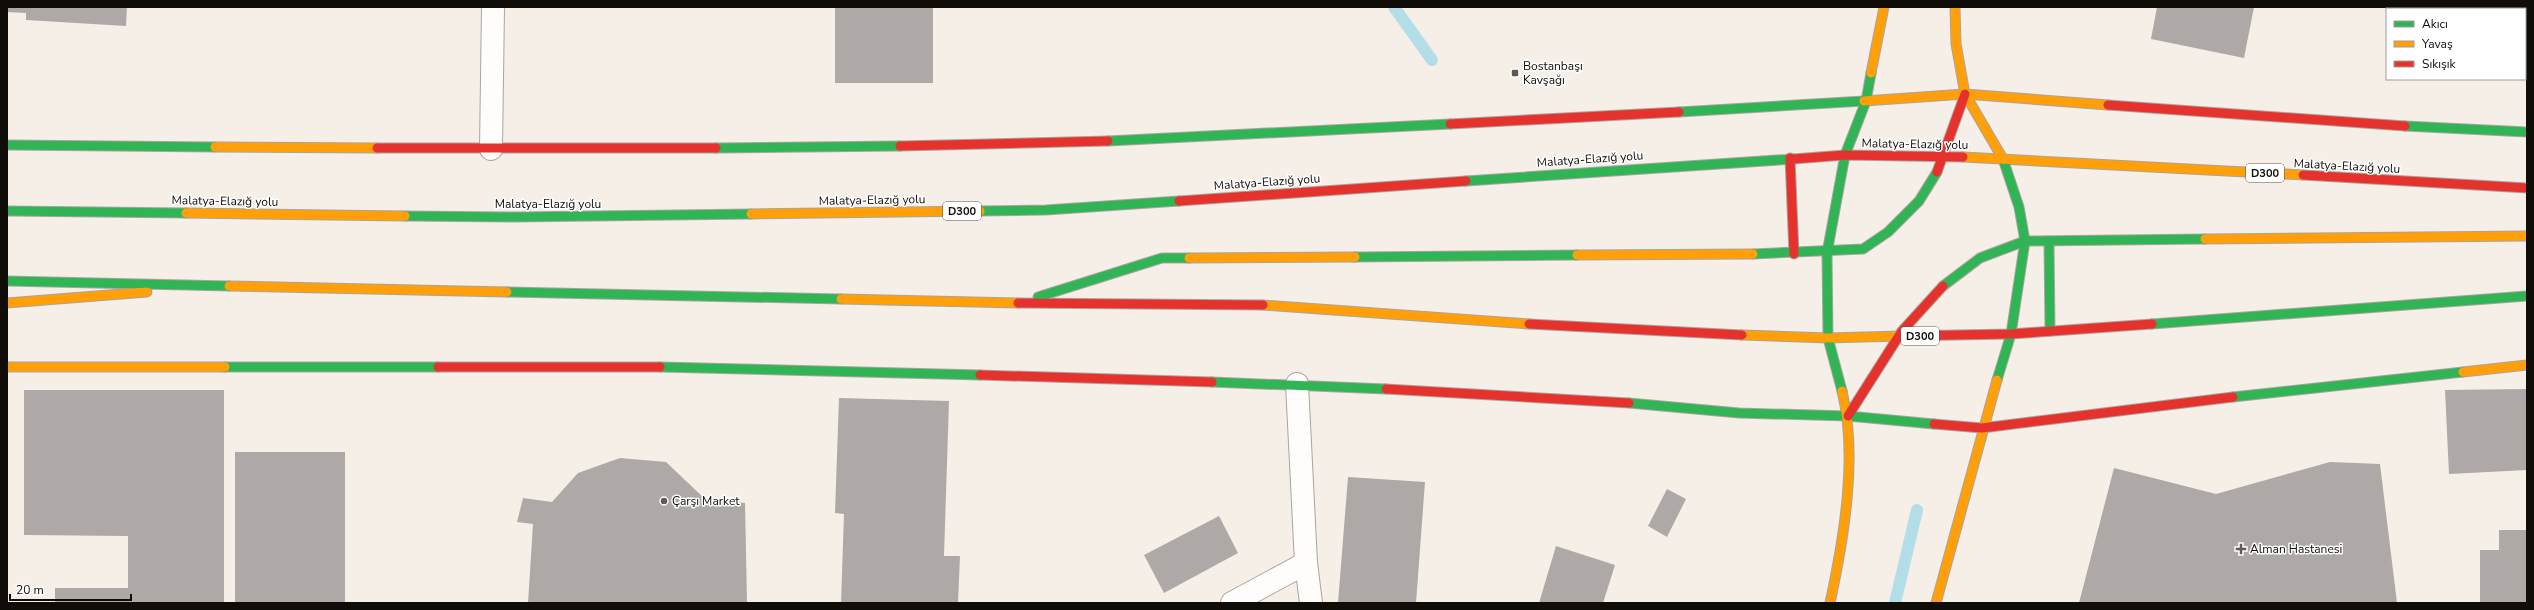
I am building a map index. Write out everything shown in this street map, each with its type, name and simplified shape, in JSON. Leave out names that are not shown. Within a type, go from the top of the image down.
[{"type":"main road","points":[[1830,603],[1838,566],[1847,492],[1848,416],[1828,338],[1827,253],[1845,155],[1866,101],[1884,7]]},
{"type":"main road","points":[[1936,603],[1982,428],[2012,334],[2021,279],[2025,241],[2019,207],[2003,158],[1965,94],[1956,44],[1956,7]]},
{"type":"main road","points":[[7,145],[491,149],[950,146],[1223,137],[1866,101],[1965,94],[2371,124],[2527,132]]},
{"type":"main road","points":[[1020,303],[1162,258],[1794,254],[1827,253],[1863,249],[1888,232],[1919,200],[1938,171],[1965,94]]},
{"type":"main road","name":"Malatya-Elazığ yolu","points":[[7,211],[516,217],[1046,210],[1845,155],[2003,158],[2527,188]]},
{"type":"main road","points":[[1790,158],[1794,254]]},
{"type":"main road","points":[[1848,416],[1883,357],[1916,312],[1975,260],[2025,241],[2527,236]]},
{"type":"main road","points":[[2049,241],[2050,331]]},
{"type":"main road","name":"D300","points":[[7,281],[1020,303],[1288,305],[1576,328],[1828,338],[2012,334],[2527,296]]},
{"type":"main road","points":[[7,303],[233,285]]},
{"type":"main road","points":[[7,367],[693,367],[1297,384],[1590,399],[1739,413],[1848,416],[1982,428],[2183,402],[2527,364]]},
{"type":"street","points":[[491,149],[493,7]]},
{"type":"street","points":[[1297,384],[1306,563],[1311,603]]},
{"type":"street","points":[[1232,603],[1306,563]]},
{"type":"building","points":[[7,7],[127,7],[126,26],[26,20],[26,13],[7,12]]},
{"type":"building","points":[[835,7],[933,7],[933,83],[835,83]]},
{"type":"building","points":[[2157,7],[2254,7],[2244,58],[2151,39]]},
{"type":"building","points":[[2412,7],[2527,7],[2527,8]]},
{"type":"building","points":[[2527,389],[2527,470],[2449,474],[2445,390]]},
{"type":"building","points":[[24,390],[224,390],[224,603],[55,603],[55,588],[128,588],[128,536],[24,535]]},
{"type":"building","points":[[839,398],[949,401],[944,556],[960,556],[958,603],[841,603],[844,514],[835,513]]},
{"type":"building","points":[[235,452],[345,452],[345,603],[235,603]]},
{"type":"building","points":[[620,458],[666,462],[705,499],[745,503],[747,603],[528,603],[533,524],[517,522],[523,498],[552,502],[578,473]]},
{"type":"building","name":"Alman Hastanesi","points":[[2330,462],[2380,464],[2397,603],[2079,603],[2114,468],[2216,494]]},
{"type":"building","points":[[1348,477],[1425,482],[1416,603],[1338,603]]},
{"type":"building","points":[[1667,489],[1686,499],[1667,537],[1648,526]]},
{"type":"building","points":[[1219,516],[1238,553],[1164,593],[1144,555]]},
{"type":"building","points":[[2499,530],[2527,530],[2527,603],[2480,603],[2480,550],[2499,550]]},
{"type":"building","points":[[1556,546],[1615,565],[1603,603],[1539,603]]},
{"type":"waterway","points":[[1394,7],[1432,60]]},
{"type":"waterway","points":[[1895,603],[1917,510]]},
{"type":"traffic: fast","points":[[1842,391],[1828,338],[1827,253],[1845,155],[1866,101],[1871,73]]},
{"type":"traffic: fast","points":[[1679,112],[1864,101]]},
{"type":"traffic: fast","points":[[1108,141],[1450,124]]},
{"type":"traffic: fast","points":[[2405,126],[2527,132]]},
{"type":"traffic: fast","points":[[7,145],[215,147]]},
{"type":"traffic: fast","points":[[716,148],[900,146]]},
{"type":"traffic: fast","points":[[1466,181],[1793,159]]},
{"type":"traffic: fast","points":[[1997,380],[2011,334],[2025,241],[2019,207],[2003,159]]},
{"type":"traffic: fast","points":[[1753,254],[1863,249],[1888,232],[1919,201],[1937,172]]},
{"type":"traffic: fast","points":[[980,211],[1046,210],[1179,201]]},
{"type":"traffic: fast","points":[[7,211],[186,213]]},
{"type":"traffic: fast","points":[[405,216],[516,217],[751,214]]},
{"type":"traffic: fast","points":[[1943,286],[1980,258],[2025,241],[2205,239]]},
{"type":"traffic: fast","points":[[2049,241],[2050,331]]},
{"type":"traffic: fast","points":[[1355,257],[1577,255]]},
{"type":"traffic: fast","points":[[1038,297],[1162,258],[1189,258]]},
{"type":"traffic: fast","points":[[7,281],[229,286]]},
{"type":"traffic: fast","points":[[507,292],[841,299]]},
{"type":"traffic: fast","points":[[2152,324],[2527,296]]},
{"type":"traffic: fast","points":[[225,367],[438,367]]},
{"type":"traffic: fast","points":[[660,367],[980,375]]},
{"type":"traffic: fast","points":[[2233,397],[2463,372]]},
{"type":"traffic: fast","points":[[1212,382],[1386,389]]},
{"type":"traffic: fast","points":[[1629,403],[1739,413],[1848,416],[1934,424]]},
{"type":"traffic: slow","points":[[1871,73],[1884,7]]},
{"type":"traffic: slow","points":[[1955,7],[1956,44],[1965,94],[2003,159]]},
{"type":"traffic: slow","points":[[1864,101],[1965,94],[2108,105]]},
{"type":"traffic: slow","points":[[215,147],[377,148]]},
{"type":"traffic: slow","points":[[1963,157],[2303,175]]},
{"type":"traffic: slow","points":[[751,214],[980,211]]},
{"type":"traffic: slow","points":[[186,213],[405,216]]},
{"type":"traffic: slow","points":[[2205,239],[2527,236]]},
{"type":"traffic: slow","points":[[1577,255],[1753,254]]},
{"type":"traffic: slow","points":[[1189,258],[1355,257]]},
{"type":"traffic: slow","points":[[229,286],[507,292]]},
{"type":"traffic: slow","points":[[7,303],[147,292]]},
{"type":"traffic: slow","points":[[841,299],[1018,303]]},
{"type":"traffic: slow","points":[[1263,305],[1529,324]]},
{"type":"traffic: slow","points":[[1742,335],[1828,338],[1901,336]]},
{"type":"traffic: slow","points":[[2463,372],[2527,365]]},
{"type":"traffic: slow","points":[[7,367],[225,367]]},
{"type":"traffic: slow","points":[[1936,603],[1997,380]]},
{"type":"traffic: slow","points":[[1830,603],[1840,552],[1849,470],[1847,416],[1842,391]]},
{"type":"traffic: jam","points":[[1937,172],[1965,94]]},
{"type":"traffic: jam","points":[[2108,105],[2405,126]]},
{"type":"traffic: jam","points":[[1450,124],[1679,112]]},
{"type":"traffic: jam","points":[[900,146],[1108,141]]},
{"type":"traffic: jam","points":[[377,148],[716,148]]},
{"type":"traffic: jam","points":[[1793,159],[1845,155],[1963,157]]},
{"type":"traffic: jam","points":[[1790,158],[1794,254]]},
{"type":"traffic: jam","points":[[2303,175],[2527,188]]},
{"type":"traffic: jam","points":[[1179,201],[1466,181]]},
{"type":"traffic: jam","points":[[1848,416],[1902,331],[1943,286]]},
{"type":"traffic: jam","points":[[1018,303],[1263,305]]},
{"type":"traffic: jam","points":[[1529,324],[1742,335]]},
{"type":"traffic: jam","points":[[1901,336],[2011,334],[2152,324]]},
{"type":"traffic: jam","points":[[438,367],[660,367]]},
{"type":"traffic: jam","points":[[980,375],[1212,382]]},
{"type":"traffic: jam","points":[[1386,389],[1629,403]]},
{"type":"traffic: jam","points":[[1934,424],[1982,428],[2233,397]]},
{"type":"place","name":"Bostanbaşı Kavşağı","points":[[1515,73]]},
{"type":"place","name":"Çarşı Market","points":[[664,501]]},
{"type":"place","name":"Alman Hastanesi","points":[[2241,549]]}]
